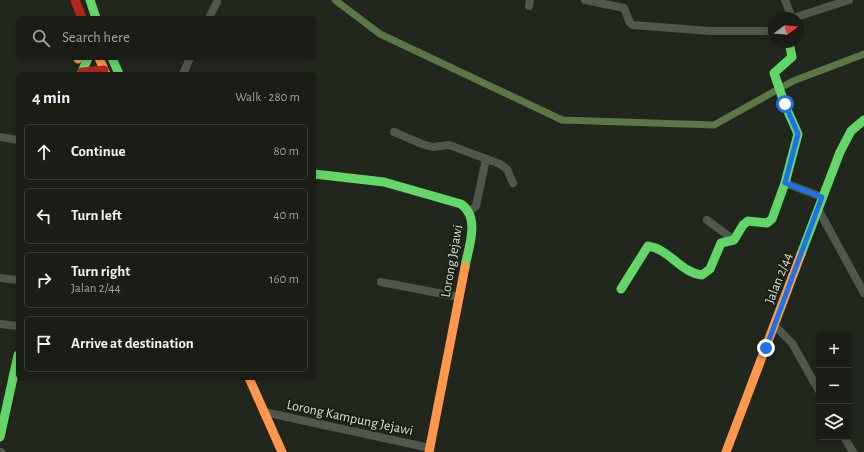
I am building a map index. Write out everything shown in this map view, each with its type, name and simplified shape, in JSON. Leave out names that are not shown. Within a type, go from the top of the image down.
[{"type":"street","points":[[76,0],[81,16]]},
{"type":"street","points":[[90,0],[95,16]]},
{"type":"street","points":[[585,0],[624,8],[630,23],[633,25],[710,31],[768,31]]},
{"type":"street","points":[[785,0],[790,12]]},
{"type":"street","points":[[804,14],[849,0]]},
{"type":"street","points":[[210,16],[216,2]]},
{"type":"street","points":[[621,289],[646,248],[650,245],[654,246],[682,267],[697,275],[702,275],[708,272],[722,243],[734,240],[743,224],[748,221],[769,222],[785,183],[798,134],[776,82],[774,73],[792,57],[790,48]]},
{"type":"street","points":[[78,60],[79,72]]},
{"type":"street","points":[[80,72],[87,60]]},
{"type":"street","points":[[100,60],[105,72]]},
{"type":"street","points":[[113,60],[118,72]]},
{"type":"street","points":[[184,72],[189,60]]},
{"type":"street","name":"Jalan 2/44","points":[[726,452],[843,145],[851,131],[864,120]]},
{"type":"street","points":[[394,132],[422,144],[433,147],[449,146],[504,166],[513,183]]},
{"type":"street","points":[[0,137],[16,140]]},
{"type":"street","points":[[470,212],[476,206],[486,159]]},
{"type":"street","name":"Lorong Jejawi","points":[[316,174],[384,182],[461,204],[470,212],[473,222],[472,229],[429,450]]},
{"type":"street","points":[[785,183],[822,197]]},
{"type":"street","points":[[818,209],[864,293]]},
{"type":"street","points":[[707,220],[734,240]]},
{"type":"street","points":[[0,278],[16,280]]},
{"type":"street","points":[[381,282],[459,297]]},
{"type":"street","points":[[0,324],[16,326]]},
{"type":"street","points":[[775,326],[792,343],[816,386]]},
{"type":"street","points":[[0,437],[1,426],[16,363]]},
{"type":"street","points":[[250,380],[282,452]]},
{"type":"street","name":"Lorong Kampung Jejawi","points":[[264,412],[429,450]]},
{"type":"street","points":[[846,440],[853,452]]},
{"type":"waterway","points":[[335,0],[380,34],[562,120],[714,125],[793,81],[864,54]]},
{"type":"traffic: fast","points":[[90,0],[95,16]]},
{"type":"traffic: fast","points":[[621,289],[648,246],[662,251],[687,270],[702,275],[710,269],[721,243],[734,240],[743,225],[748,221],[767,223],[772,219],[785,183],[798,134],[785,105],[774,73],[792,57],[790,48]]},
{"type":"traffic: fast","points":[[82,72],[87,60]]},
{"type":"traffic: fast","points":[[113,60],[118,72]]},
{"type":"traffic: fast","points":[[801,254],[840,152],[851,131],[864,120]]},
{"type":"traffic: fast","points":[[316,174],[384,182],[461,204],[467,210],[472,225],[472,234],[465,267]]},
{"type":"traffic: fast","points":[[0,437],[16,364]]},
{"type":"traffic: slow","points":[[100,60],[105,72]]},
{"type":"traffic: slow","points":[[726,452],[801,254]]},
{"type":"traffic: slow","points":[[429,452],[465,267]]},
{"type":"traffic: slow","points":[[250,380],[282,452]]},
{"type":"traffic: jam","points":[[75,0],[81,16]]},
{"type":"traffic: jam","points":[[82,72],[104,70]]},
{"type":"route","points":[[766,348],[822,197],[785,183],[798,132],[785,104]]}]
